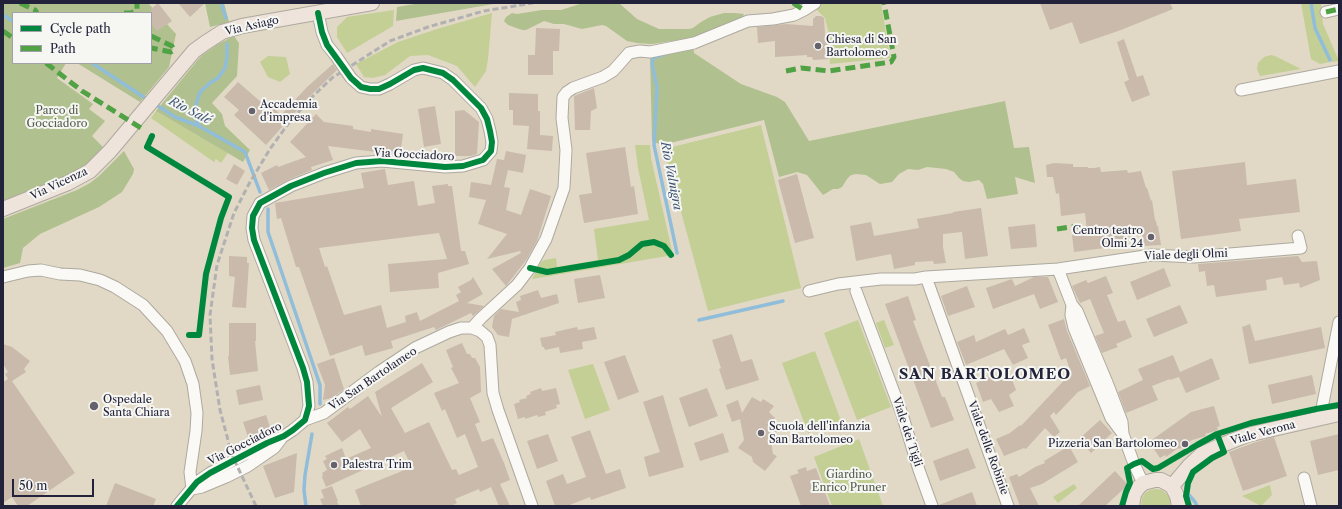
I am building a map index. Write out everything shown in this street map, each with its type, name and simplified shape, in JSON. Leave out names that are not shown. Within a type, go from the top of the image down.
[{"type":"main road","name":"Via Asiago","points":[[157,96],[194,51],[222,32],[242,26],[372,3]]},
{"type":"main road","name":"Via Vicenza","points":[[3,209],[80,177],[95,167],[157,96]]},
{"type":"main road","name":"Viale Verona","points":[[1172,486],[1189,466],[1202,454],[1222,444],[1247,435],[1339,414]]},
{"type":"main road","points":[[1132,506],[1134,494],[1143,483],[1161,480],[1172,486],[1177,496],[1178,506]]},
{"type":"street","points":[[532,506],[493,393],[490,345],[487,337],[480,331],[472,328],[517,285],[530,268],[546,240],[564,188],[566,150],[559,129],[563,97],[573,88],[603,77],[613,71],[630,53],[640,51],[650,52],[694,43],[748,21],[773,19],[794,15],[815,3]]},
{"type":"street","points":[[1326,12],[1339,9]]},
{"type":"street","name":"Via Gocciadoro","points":[[192,489],[202,487],[248,466],[274,448],[284,436],[305,420],[309,406],[307,382],[298,352],[254,240],[252,228],[253,216],[260,203],[280,191],[324,173],[356,163],[382,161],[445,167],[463,166],[483,160],[491,151],[492,142],[487,119],[481,108],[453,80],[442,73],[423,68],[414,70],[379,89],[361,87],[351,78],[327,45],[322,32],[318,13]]},
{"type":"street","points":[[1241,90],[1339,71]]},
{"type":"street","name":"Viale degli Olmi","points":[[809,291],[838,284],[897,278],[915,279],[926,277],[1058,269],[1152,256],[1194,256],[1301,248],[1298,236]]},
{"type":"street","points":[[1058,269],[1072,305],[1077,311],[1104,387],[1122,422],[1123,434],[1143,483]]},
{"type":"street","points":[[3,277],[28,271],[41,270],[60,274],[80,275],[100,280],[115,287],[143,305],[167,331],[185,361],[193,384],[197,413],[190,472],[192,489],[177,506]]},
{"type":"street","name":"Viale delle Robinie","points":[[926,277],[1008,506]]},
{"type":"street","name":"Viale dei Tigli","points":[[856,291],[902,414],[932,506]]},
{"type":"street","points":[[1322,418],[1322,408],[1339,322]]},
{"type":"street","name":"Via San Bartolameo","points":[[305,420],[324,413],[379,372],[416,348],[455,330],[461,328],[472,328]]},
{"type":"street","points":[[1304,478],[1312,506]]},
{"type":"green space","name":"Parco di Gocciadoro","points":[[3,3],[148,3],[176,34],[169,67],[140,102],[79,64],[152,64],[152,12],[12,12],[12,64],[65,64],[57,78],[93,104],[89,109],[105,121],[92,136],[107,151],[97,160],[67,177],[3,203]]},
{"type":"green space","points":[[205,3],[224,3],[229,22],[210,27]]},
{"type":"green space","points":[[420,3],[499,3],[396,21],[397,7]]},
{"type":"green space","points":[[583,3],[619,3],[637,19],[659,29],[689,29],[710,17],[724,13],[744,14],[742,18],[720,26],[717,30],[699,37],[652,44],[627,41],[606,26],[602,25],[582,29],[544,21],[526,30],[522,30],[508,25],[504,21],[506,17],[512,13],[517,14],[542,10],[561,10]]},
{"type":"green space","points":[[822,3],[881,3],[890,58],[830,64],[829,34],[825,18],[816,9]]},
{"type":"green space","points":[[1301,3],[1311,3],[1314,28],[1330,62],[1320,64],[1311,59]]},
{"type":"green space","points":[[1312,3],[1321,3],[1323,24],[1339,61],[1332,62],[1316,27]]},
{"type":"green space","points":[[394,10],[393,26],[347,53],[337,37],[337,27],[347,17]]},
{"type":"green space","points":[[492,13],[486,71],[475,87],[457,66],[428,55],[410,56],[385,75],[373,78],[364,77],[356,64],[398,42]]},
{"type":"green space","points":[[234,36],[239,43],[237,76],[212,103],[222,114],[225,126],[250,150],[243,162],[156,111],[201,56],[218,44]]},
{"type":"green space","points":[[693,45],[694,53],[741,84],[777,97],[785,102],[809,141],[1005,101],[1014,148],[1029,147],[1035,183],[1015,177],[1018,194],[987,199],[983,184],[979,180],[969,182],[963,181],[954,172],[946,169],[927,167],[918,170],[908,169],[899,174],[892,182],[880,184],[866,175],[851,175],[842,187],[833,189],[823,195],[807,175],[797,172],[779,177],[764,120],[662,145],[652,141],[650,55]]},
{"type":"green space","points":[[1271,55],[1301,69],[1260,76],[1257,69],[1258,63],[1264,57]]},
{"type":"green space","points":[[268,56],[286,57],[290,74],[280,82],[268,77],[260,62]]},
{"type":"green space","points":[[156,111],[228,153],[221,163],[216,159],[214,162],[151,118]]},
{"type":"green space","points":[[761,125],[801,288],[708,311],[664,149]]},
{"type":"green space","points":[[635,145],[650,145],[651,158],[673,255],[532,279],[541,262],[544,260],[556,258],[557,267],[598,260],[594,229],[649,220],[638,168]]},
{"type":"green space","points":[[124,151],[134,169],[133,174],[122,192],[99,207],[40,234],[23,248],[20,263],[3,268],[3,219],[77,190],[90,183]]},
{"type":"green space","points":[[858,320],[891,407],[857,420],[824,333]]},
{"type":"green space","points":[[884,320],[894,345],[885,348],[876,323]]},
{"type":"green space","points":[[815,351],[841,421],[808,433],[782,363]]},
{"type":"green space","points":[[593,364],[610,410],[585,419],[568,370]]},
{"type":"green space","name":"Giardino Enrico Pruner","points":[[859,439],[883,506],[832,506],[814,457]]},
{"type":"green space","points":[[1074,484],[1077,488],[1058,503],[1053,497]]},
{"type":"green space","points":[[1270,485],[1272,495],[1261,506],[1242,496]]},
{"type":"green space","points":[[1156,489],[1162,490],[1167,494],[1170,499],[1170,506],[1141,506],[1142,498],[1145,493]]},
{"type":"building","points":[[158,3],[172,21],[157,31],[152,24],[151,9]]},
{"type":"building","points":[[178,3],[205,3],[190,17]]},
{"type":"building","points":[[1040,3],[1170,3],[1173,9],[1121,30],[1080,44],[1072,22],[1050,30]]},
{"type":"building","points":[[816,16],[821,16],[824,18],[825,35],[828,35],[829,59],[813,60],[812,57],[807,57],[807,55],[775,57],[775,41],[758,43],[757,27],[786,24],[813,26],[813,19]]},
{"type":"building","points":[[536,28],[560,29],[559,51],[553,51],[553,75],[528,75],[528,55],[535,55]]},
{"type":"building","points":[[1124,39],[1137,77],[1143,75],[1150,95],[1132,102],[1124,82],[1129,80],[1117,42]]},
{"type":"building","points":[[333,64],[337,70],[306,100],[266,145],[234,115],[239,110],[224,97],[238,82],[262,103],[265,100],[281,115],[307,87]]},
{"type":"building","points":[[594,88],[597,108],[591,111],[590,130],[575,130],[574,96]]},
{"type":"building","points":[[509,93],[538,94],[540,135],[553,136],[552,151],[527,149],[529,126],[513,125],[513,110],[509,110]]},
{"type":"building","points":[[435,106],[441,144],[424,147],[418,109]]},
{"type":"building","points":[[464,110],[479,122],[477,154],[471,156],[455,156],[455,111]]},
{"type":"building","points":[[316,114],[324,122],[353,126],[353,129],[371,132],[371,129],[403,134],[400,155],[328,146],[333,160],[311,167],[312,170],[269,190],[261,173],[277,165],[278,167],[306,157],[290,142]]},
{"type":"building","points":[[625,147],[631,187],[634,186],[638,214],[584,223],[579,195],[592,193],[586,153]]},
{"type":"building","points":[[506,151],[526,155],[523,173],[508,170],[504,187],[510,188],[506,210],[521,215],[530,189],[551,196],[537,241],[527,259],[506,286],[492,269],[521,253],[520,251],[487,259],[507,234],[478,224],[486,200],[469,197],[471,182],[491,185],[497,159],[504,160]]},
{"type":"building","points":[[1245,162],[1247,185],[1296,179],[1300,212],[1239,219],[1241,231],[1181,239],[1172,171]]},
{"type":"building","points":[[1054,163],[1073,164],[1073,167],[1100,167],[1101,172],[1127,170],[1128,173],[1141,171],[1151,201],[1152,200],[1161,245],[1143,246],[1142,235],[1125,237],[1126,248],[1112,249],[1112,247],[1074,252],[1072,235],[1087,232],[1085,213],[1061,216],[1059,193],[1056,194],[1053,177],[1047,177],[1046,165]]},
{"type":"building","points":[[234,164],[245,171],[237,185],[226,179]]},
{"type":"building","points":[[385,169],[388,185],[414,181],[418,206],[435,203],[432,186],[448,184],[448,186],[452,186],[461,251],[465,251],[469,264],[438,273],[439,288],[390,292],[388,264],[447,259],[439,233],[319,248],[325,267],[327,266],[344,315],[381,305],[387,328],[406,322],[405,316],[417,312],[420,321],[459,301],[456,295],[461,292],[458,287],[471,280],[473,277],[483,294],[467,303],[484,306],[473,316],[471,313],[436,330],[434,327],[391,341],[393,348],[365,356],[362,345],[330,356],[299,267],[296,267],[281,218],[277,219],[275,203],[364,188],[361,173]]},
{"type":"building","points":[[797,174],[814,238],[795,243],[778,180]]},
{"type":"building","points":[[981,208],[988,256],[965,259],[962,232],[943,234],[943,247],[946,263],[934,264],[933,261],[915,262],[915,265],[894,269],[891,254],[856,261],[850,226],[871,222],[874,236],[919,228],[917,219]]},
{"type":"building","points":[[1035,224],[1037,247],[1011,249],[1008,227]]},
{"type":"building","points":[[229,256],[247,257],[247,263],[249,263],[246,308],[232,307],[235,277],[229,276]]},
{"type":"building","points":[[1298,256],[1302,262],[1317,261],[1320,280],[1300,288],[1299,283],[1284,285],[1282,277],[1266,280],[1267,290],[1216,297],[1214,285],[1207,286],[1205,271],[1199,272],[1198,264]]},
{"type":"building","points":[[1164,268],[1171,286],[1137,300],[1130,282]]},
{"type":"building","points":[[600,275],[605,298],[578,303],[574,279]]},
{"type":"building","points":[[1106,276],[1113,293],[1107,295],[1118,322],[1125,320],[1132,337],[1116,344],[1118,347],[1102,353],[1095,336],[1104,333],[1090,299],[1080,303],[1072,286],[1086,280],[1088,283]]},
{"type":"building","points":[[1034,277],[1048,277],[1058,302],[1040,309],[1034,294],[993,309],[986,288],[1012,279],[1015,286]]},
{"type":"building","points":[[967,286],[975,307],[948,316],[941,296]]},
{"type":"building","points":[[538,290],[541,298],[557,294],[559,303],[512,319],[509,337],[498,335],[492,327],[494,316],[501,309],[519,312],[516,302],[521,300],[520,296]]},
{"type":"building","points":[[908,296],[916,320],[913,321],[942,397],[945,397],[954,420],[931,428],[885,304]]},
{"type":"building","points":[[1180,305],[1188,323],[1154,337],[1146,319]]},
{"type":"building","points":[[1064,319],[1067,331],[1090,386],[1078,392],[1056,415],[1054,412],[1050,416],[1060,432],[1054,437],[1045,428],[1026,449],[1024,448],[1004,456],[996,439],[1010,433],[1020,425],[1021,426],[1071,373],[1066,358],[1061,360],[1048,325]]},
{"type":"building","points":[[229,323],[256,323],[255,341],[258,371],[230,375],[228,356]]},
{"type":"building","points":[[1250,324],[1255,341],[1321,327],[1325,348],[1249,364],[1242,327]]},
{"type":"building","points":[[577,327],[578,330],[594,327],[597,339],[582,342],[583,349],[560,353],[559,347],[545,350],[544,347],[542,347],[540,338],[556,335],[555,332]]},
{"type":"building","points":[[1024,328],[1030,342],[1022,345],[1028,358],[1013,365],[1004,349],[966,365],[957,342],[974,335],[976,342],[1005,329],[1008,335]]},
{"type":"building","points":[[732,334],[741,362],[752,359],[759,380],[726,390],[712,340]]},
{"type":"building","points":[[462,343],[467,354],[470,354],[472,358],[475,358],[480,367],[481,392],[470,398],[480,422],[475,424],[482,442],[493,438],[504,463],[510,480],[500,484],[510,506],[499,506],[491,487],[480,492],[479,489],[455,499],[457,503],[451,506],[361,506],[355,490],[412,467],[404,451],[326,487],[322,477],[322,473],[327,470],[323,461],[327,459],[325,456],[342,448],[346,459],[371,448],[360,429],[342,442],[327,423],[348,407],[350,409],[368,396],[382,417],[375,392],[422,363],[433,382],[391,408],[405,433],[429,422],[452,470],[456,469],[459,475],[478,467],[465,434],[457,438],[445,409],[442,411],[434,393],[459,383],[451,368],[453,367],[446,350]]},
{"type":"building","points":[[3,344],[12,347],[30,361],[24,369],[26,372],[12,381],[75,473],[27,506],[18,506],[12,497],[3,503],[3,382],[8,379],[5,374],[8,372],[3,364]]},
{"type":"building","points":[[625,355],[639,392],[618,400],[604,362]]},
{"type":"building","points":[[1173,355],[1180,372],[1212,358],[1220,379],[1186,393],[1179,377],[1170,379],[1152,386],[1158,400],[1126,413],[1118,392],[1143,380],[1138,369]]},
{"type":"building","points":[[334,358],[344,389],[332,398],[323,400],[325,385],[317,364]]},
{"type":"building","points":[[1312,375],[1316,394],[1272,404],[1268,385]]},
{"type":"building","points":[[992,376],[995,382],[1011,377],[1016,390],[1009,395],[1014,406],[999,412],[991,399],[983,402],[976,383]]},
{"type":"building","points":[[260,385],[263,400],[239,405],[236,390]]},
{"type":"building","points":[[541,388],[542,391],[556,388],[560,404],[556,405],[557,408],[545,412],[546,415],[538,417],[537,415],[525,419],[525,417],[518,419],[514,404],[520,402],[519,400],[527,398],[526,396],[531,394],[530,392]]},
{"type":"building","points":[[707,388],[718,416],[689,427],[679,398]]},
{"type":"building","points":[[663,395],[684,467],[649,477],[644,457],[660,452],[643,402]]},
{"type":"building","name":"Scuola dell'infanzia San Bartolomeo","points":[[752,397],[761,402],[763,399],[774,406],[769,412],[775,418],[771,425],[778,430],[771,442],[773,454],[777,456],[765,471],[753,462],[752,457],[738,448],[744,440],[740,419],[732,422],[726,405],[738,400],[742,413]]},
{"type":"building","points":[[1214,406],[1220,426],[1217,427],[1218,430],[1205,434],[1206,436],[1192,440],[1166,457],[1165,455],[1160,458],[1149,442],[1191,412]]},
{"type":"building","points":[[266,415],[271,430],[248,437],[243,422]]},
{"type":"building","points":[[1100,420],[1112,433],[1091,453],[1079,439]]},
{"type":"building","points":[[590,430],[606,474],[620,469],[626,488],[591,500],[590,497],[567,506],[555,506],[546,481],[563,474],[567,484],[586,477],[571,437]]},
{"type":"building","points":[[723,433],[729,452],[700,461],[694,443]]},
{"type":"building","points":[[548,434],[558,461],[537,469],[527,441]]},
{"type":"building","points":[[1339,434],[1339,470],[1318,475],[1310,441]]},
{"type":"building","points":[[1274,437],[1287,476],[1243,491],[1229,452]]},
{"type":"building","points":[[1069,446],[1078,462],[1042,484],[1030,488],[1039,506],[1020,506],[1009,477],[1017,474],[1019,477],[1035,467],[1045,463],[1044,461]]},
{"type":"building","points":[[968,448],[976,468],[940,481],[933,461]]},
{"type":"building","points":[[297,453],[294,492],[275,498],[263,466]]},
{"type":"building","points":[[806,467],[807,471],[816,468],[830,506],[801,506],[790,476],[799,473],[797,470]]},
{"type":"building","points":[[1115,471],[1128,485],[1105,506],[1078,506]]},
{"type":"building","points":[[115,483],[156,499],[153,506],[106,506]]},
{"type":"building","points":[[332,486],[339,506],[323,506],[320,499],[324,498],[321,490]]},
{"type":"building","points":[[972,492],[977,506],[939,506],[939,505]]},
{"type":"waterway","points":[[221,3],[226,18]]},
{"type":"waterway","points":[[1311,3],[1315,28],[1330,60]]},
{"type":"waterway","name":"Rio Salé","points":[[3,15],[12,20]]},
{"type":"waterway","points":[[199,126],[195,117],[196,104],[200,92],[218,78],[225,68],[227,44]]},
{"type":"waterway","name":"Rio Valnigra","points":[[665,54],[653,58],[652,64],[657,87],[654,145],[677,253]]},
{"type":"waterway","name":"Rio Salé","points":[[94,64],[148,100]]},
{"type":"waterway","name":"Rio Salé","points":[[155,104],[175,117],[199,126],[245,152],[260,192]]},
{"type":"waterway","name":"Rio Salé","points":[[268,209],[268,232],[320,385],[320,404]]},
{"type":"waterway","name":"Rio Valnigra","points":[[699,320],[783,301]]},
{"type":"waterway","name":"Rio Salé","points":[[306,506],[304,490],[305,475],[312,434]]},
{"type":"waterway","name":"Rio Valnigra","points":[[1189,495],[1197,506]]},
{"type":"railway","points":[[256,506],[232,455],[220,410],[212,359],[210,315],[217,265],[234,213],[250,182],[270,149],[288,124],[311,98],[332,78],[390,41],[428,27],[484,11],[533,3]]},
{"type":"marked path","points":[[20,3],[36,12]]},
{"type":"marked path","points":[[133,12],[137,10],[137,3]]},
{"type":"marked path","points":[[793,3],[804,10]]},
{"type":"marked path","points":[[786,71],[801,68],[829,71],[891,62],[894,57],[884,3]]},
{"type":"marked path","points":[[1326,12],[1339,9]]},
{"type":"marked path","points":[[3,31],[12,37]]},
{"type":"marked path","points":[[152,36],[172,46],[174,50],[171,52],[152,48]]},
{"type":"marked path","points":[[47,64],[82,91],[141,128]]},
{"type":"marked path","points":[[1057,229],[1085,225]]},
{"type":"cycle path","points":[[177,506],[197,482],[210,473],[293,430],[305,420],[309,406],[307,382],[303,368],[254,240],[252,228],[253,216],[260,203],[291,186],[324,173],[356,163],[382,161],[445,167],[463,166],[483,160],[491,151],[492,142],[487,119],[481,108],[453,80],[443,73],[423,68],[414,70],[379,89],[361,87],[351,78],[327,45],[322,32],[318,13]]},
{"type":"cycle path","points":[[152,136],[147,147],[229,197],[221,218],[206,274],[199,335],[189,335]]},
{"type":"cycle path","points":[[530,268],[547,272],[619,260],[629,255],[642,244],[654,242],[664,246],[671,255]]},
{"type":"cycle path","points":[[1122,506],[1130,483],[1127,468],[1134,464],[1142,461],[1153,469],[1158,468],[1217,434],[1251,423],[1339,405]]},
{"type":"cycle path","points":[[1189,506],[1186,496],[1188,483],[1193,472],[1212,458],[1224,452],[1217,434]]},
{"type":"place","name":"Chiesa di San Bartolomeo","points":[[818,46]]},
{"type":"place","name":"Accademia d'impresa","points":[[252,111]]},
{"type":"place","name":"Centro teatro Olmi 24","points":[[1151,237]]},
{"type":"place","name":"Ospedale Santa Chiara","points":[[94,406]]},
{"type":"place","name":"Scuola dell'infanzia San Bartolomeo","points":[[761,433]]},
{"type":"place","name":"Pizzeria San Bartolomeo","points":[[1185,444]]},
{"type":"place","name":"Palestra Trim","points":[[334,465]]},
{"type":"district","name":"SAN BARTOLOMEO","points":[[985,375]]}]
